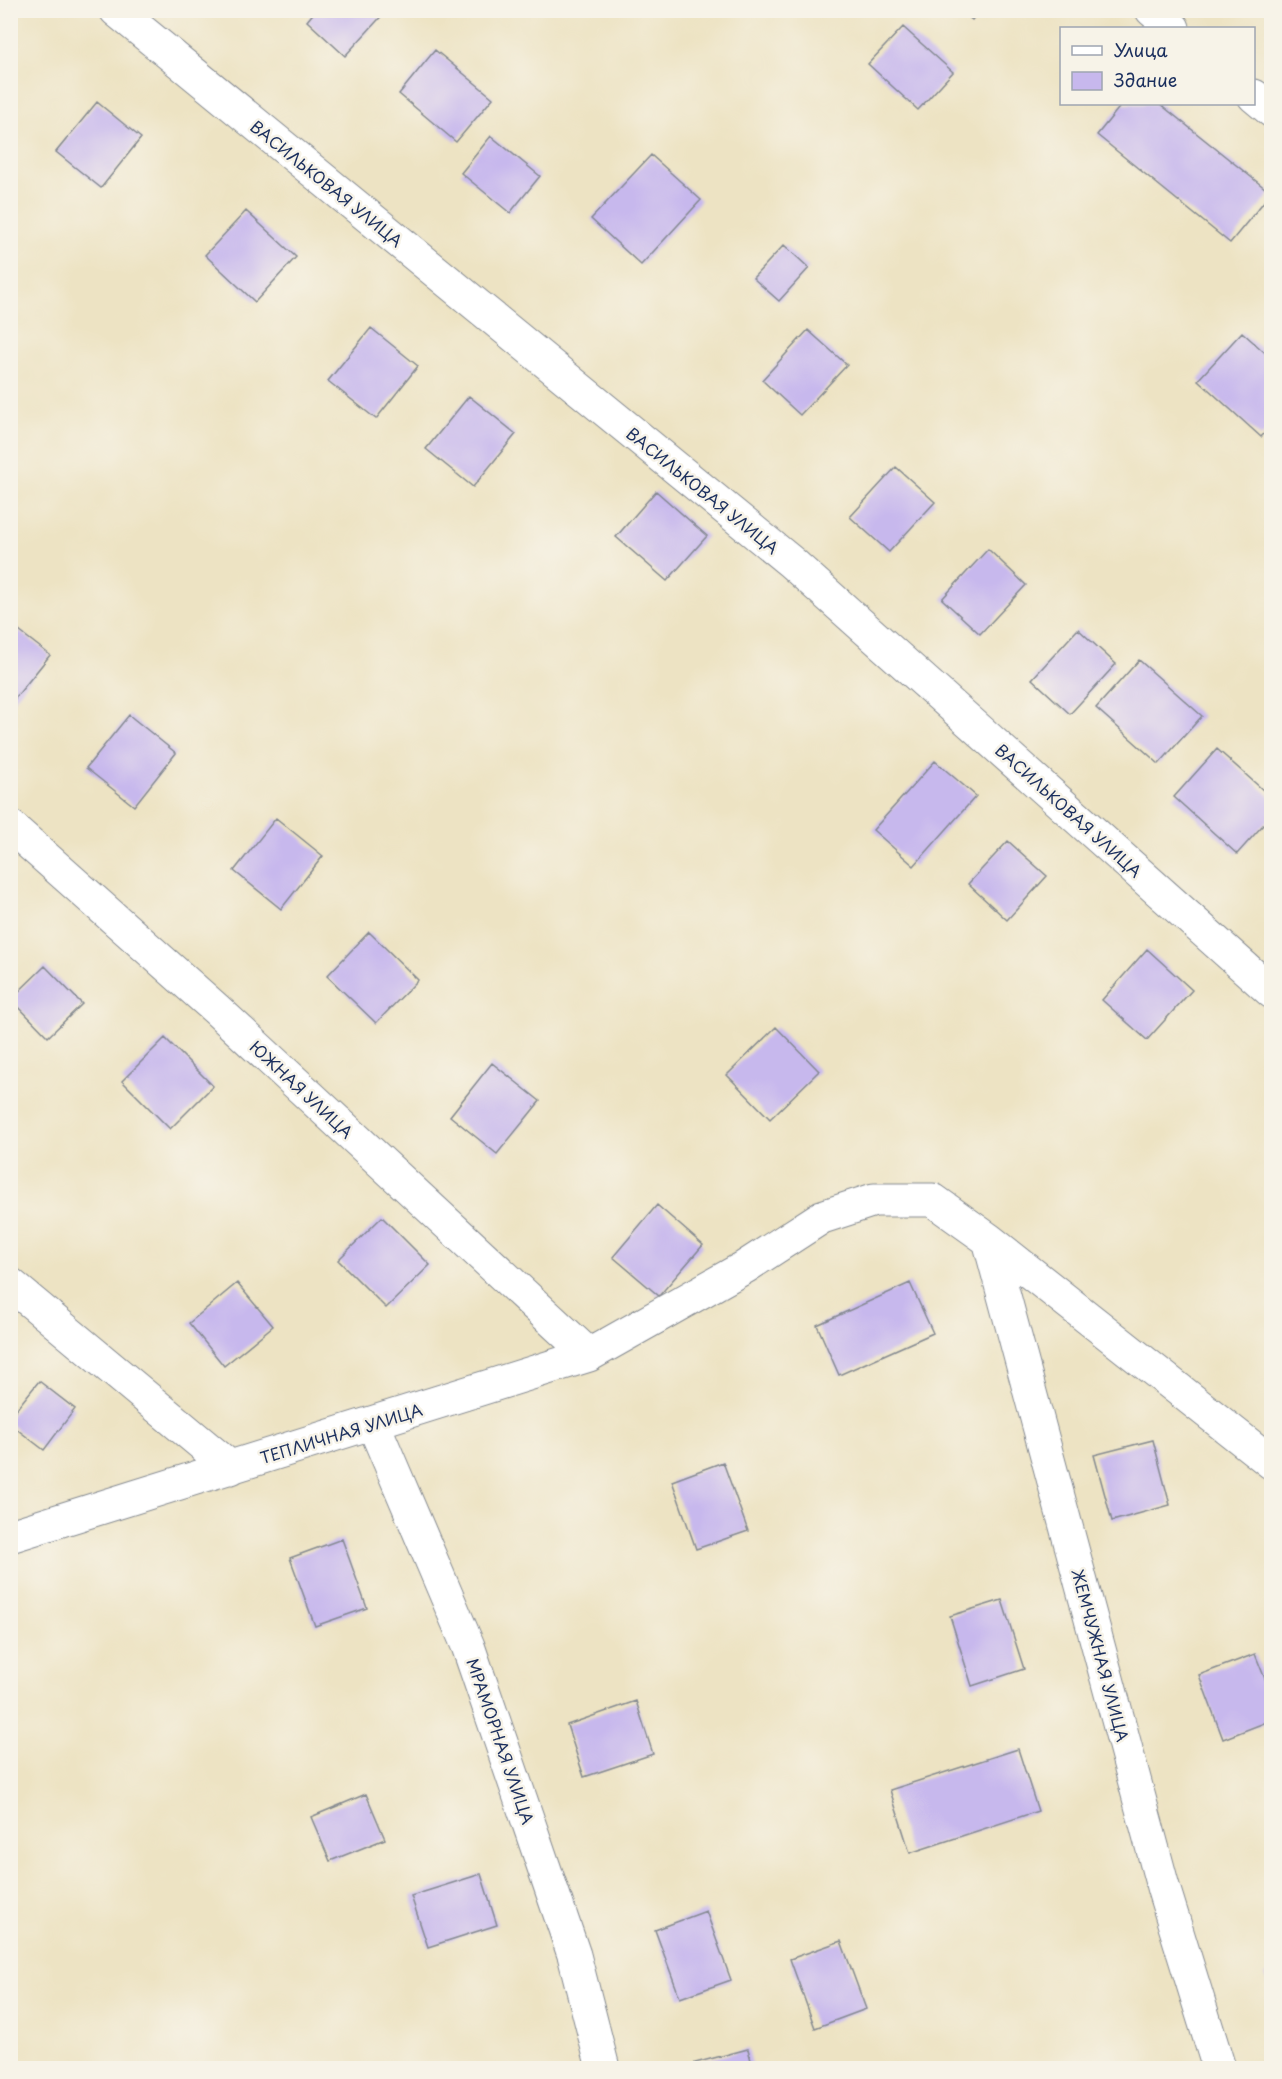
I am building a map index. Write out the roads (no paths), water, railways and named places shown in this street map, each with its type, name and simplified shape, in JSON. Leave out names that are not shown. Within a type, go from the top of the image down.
[{"type":"street","name":"ВАСИЛЬКОВАЯ УЛИЦА","points":[[116,10],[791,562],[1272,992]]},
{"type":"street","points":[[1152,10],[1172,27]]},
{"type":"street","points":[[1255,97],[1272,111]]},
{"type":"street","name":"ЮЖНАЯ УЛИЦА","points":[[10,826],[216,1009],[589,1355]]},
{"type":"street","name":"ТЕПЛИЧНАЯ УЛИЦА","points":[[10,1536],[589,1355],[745,1267],[822,1217],[874,1200],[933,1200],[989,1240],[1272,1463]]},
{"type":"street","name":"ЖЕМЧУЖНАЯ УЛИЦА","points":[[989,1240],[1163,1887],[1219,2068]]},
{"type":"street","points":[[10,1284],[231,1468]]},
{"type":"street","name":"МРАМОРНАЯ УЛИЦА","points":[[373,1423],[468,1646],[574,1955],[603,2068]]}]
